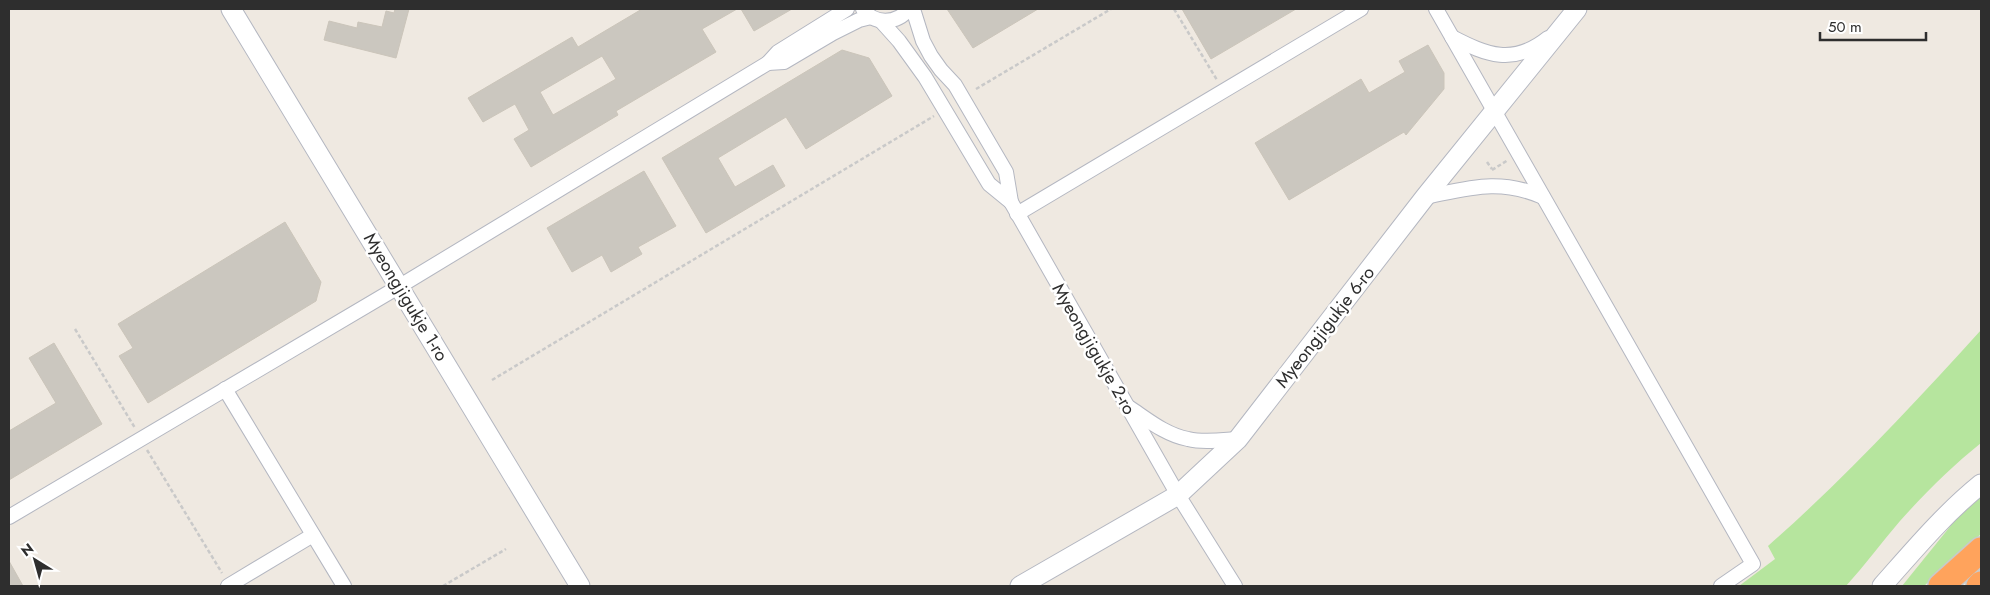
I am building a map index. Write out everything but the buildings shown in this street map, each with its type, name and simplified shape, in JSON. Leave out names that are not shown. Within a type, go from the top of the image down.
[{"type":"highway","points":[[1941,586],[1981,550]]},
{"type":"street","name":"Myeongjigukje 1-ro","points":[[230,9],[400,286],[580,586]]},
{"type":"street","points":[[9,517],[400,286],[768,63],[778,52],[847,9]]},
{"type":"street","points":[[768,63],[784,62],[859,20],[872,16],[891,21],[900,18],[908,9]]},
{"type":"street","name":"Myeongjigukje 2-ro","points":[[913,9],[923,41],[931,56],[954,85],[1006,172],[1014,208]]},
{"type":"street","points":[[1014,208],[1361,9]]},
{"type":"street","points":[[1436,9],[1753,564],[1721,586]]},
{"type":"street","name":"Myeongjigukje 6-ro","points":[[1020,586],[1178,495],[1238,439],[1425,196],[1577,9]]},
{"type":"street","name":"Myeongjigukje 2-ro","points":[[872,16],[899,41],[925,77],[989,184],[1014,208],[1178,495],[1235,586]]},
{"type":"street","points":[[1452,37],[1485,53],[1496,56],[1510,56],[1536,47],[1564,25]]},
{"type":"street","points":[[1425,196],[1498,185],[1524,188],[1543,197]]},
{"type":"street","points":[[225,389],[344,586]]},
{"type":"street","points":[[1127,406],[1167,432],[1180,438],[1198,440],[1238,439]]},
{"type":"street","points":[[1882,586],[1933,528],[1981,484]]},
{"type":"street","points":[[226,581],[313,536]]},
{"type":"path","points":[[976,89],[1111,9]]},
{"type":"path","points":[[1174,9],[1217,80]]},
{"type":"path","points":[[492,380],[935,115]]},
{"type":"path","points":[[1492,170],[1508,160]]},
{"type":"path","points":[[1487,162],[1497,177]]},
{"type":"path","points":[[75,329],[136,430]]},
{"type":"path","points":[[147,448],[226,581]]},
{"type":"path","points":[[443,586],[506,549]]},
{"type":"green space","points":[[1981,330],[1981,443],[1949,470],[1919,500],[1846,586],[1739,586],[1775,559],[1768,546],[1824,495],[1878,441]]},
{"type":"green space","points":[[1981,497],[1981,534],[1924,586],[1902,586],[1957,518]]}]
